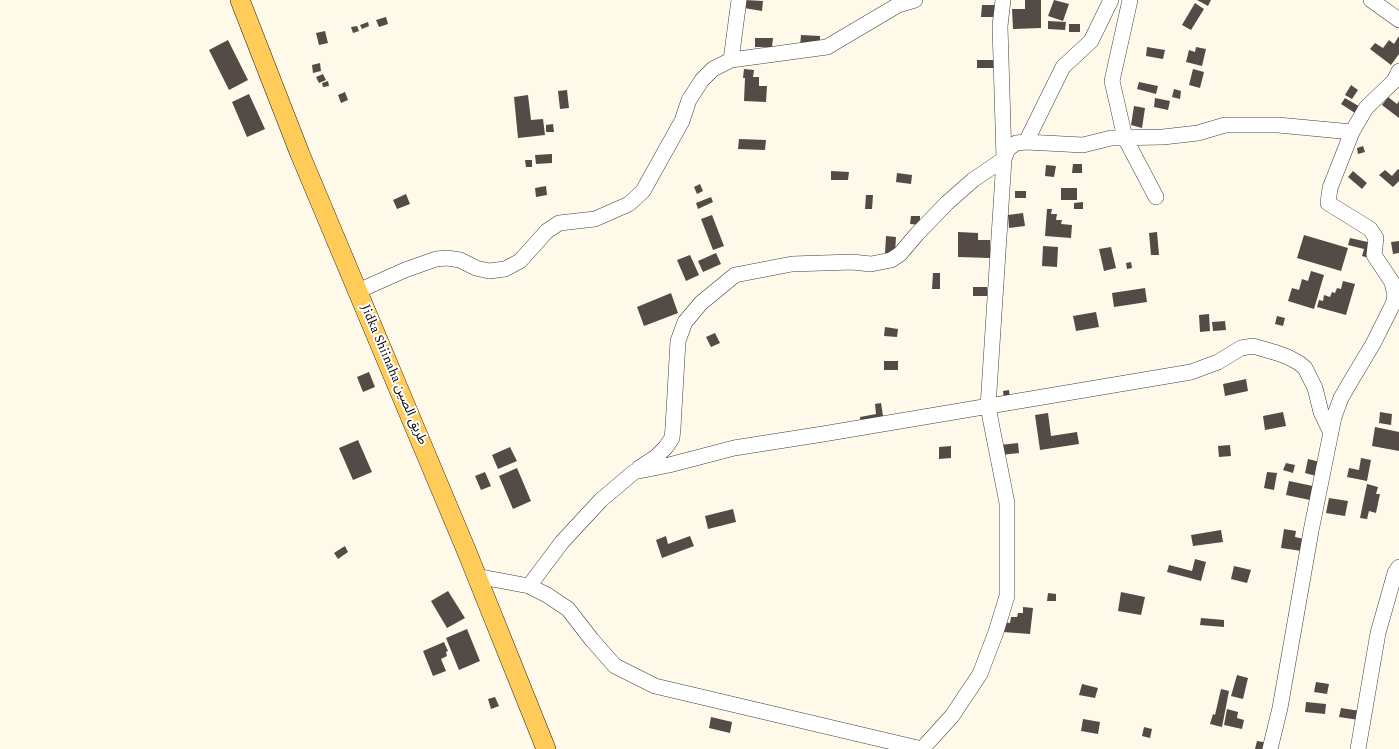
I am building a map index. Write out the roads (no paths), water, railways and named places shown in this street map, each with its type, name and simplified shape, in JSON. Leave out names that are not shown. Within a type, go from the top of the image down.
[{"type":"main road","name":"Jidka Shiinaha طريق الصين","points":[[240,0],[300,154],[476,576],[546,749]]},
{"type":"street","points":[[731,60],[739,0]]},
{"type":"street","points":[[358,291],[405,270],[436,259],[447,258],[460,260],[476,268],[489,271],[505,269],[520,261],[547,231],[559,223],[595,219],[629,204],[643,190],[660,163],[682,121],[690,100],[702,80],[713,69],[731,60],[828,47],[898,5],[915,0]]},
{"type":"street","points":[[476,576],[529,586],[547,595],[568,609],[592,640],[615,666],[655,686],[922,749],[952,716],[980,674],[996,632],[1007,596],[1006,503],[988,407],[1004,158],[1000,26],[1003,0]]},
{"type":"street","points":[[1026,142],[1063,67],[1091,41],[1111,0]]},
{"type":"street","points":[[1130,0],[1112,81],[1125,138],[1156,197]]},
{"type":"street","points":[[1371,0],[1399,20]]},
{"type":"street","points":[[1270,749],[1280,708],[1311,531],[1334,417],[1341,398],[1373,344],[1393,304],[1394,296],[1392,282],[1374,255],[1376,238],[1370,229],[1328,203],[1330,188],[1352,132],[1366,108],[1394,80],[1399,71]]},
{"type":"street","points":[[529,586],[562,542],[601,500],[634,472],[656,457],[666,447],[672,438],[674,428],[678,341],[684,322],[701,303],[735,275],[792,264],[852,262],[871,264],[891,260],[900,254],[917,234],[963,189],[1004,158],[1008,149],[1016,143],[1026,142],[1083,145],[1103,139],[1163,137],[1198,133],[1225,125],[1278,125],[1352,132]]},
{"type":"street","points":[[634,472],[669,465],[734,448],[988,407],[1111,384],[1191,372],[1218,362],[1241,348],[1253,346],[1288,357],[1305,368],[1315,388],[1321,412],[1331,433]]},
{"type":"street","points":[[1358,749],[1378,633],[1395,573],[1399,567]]}]
